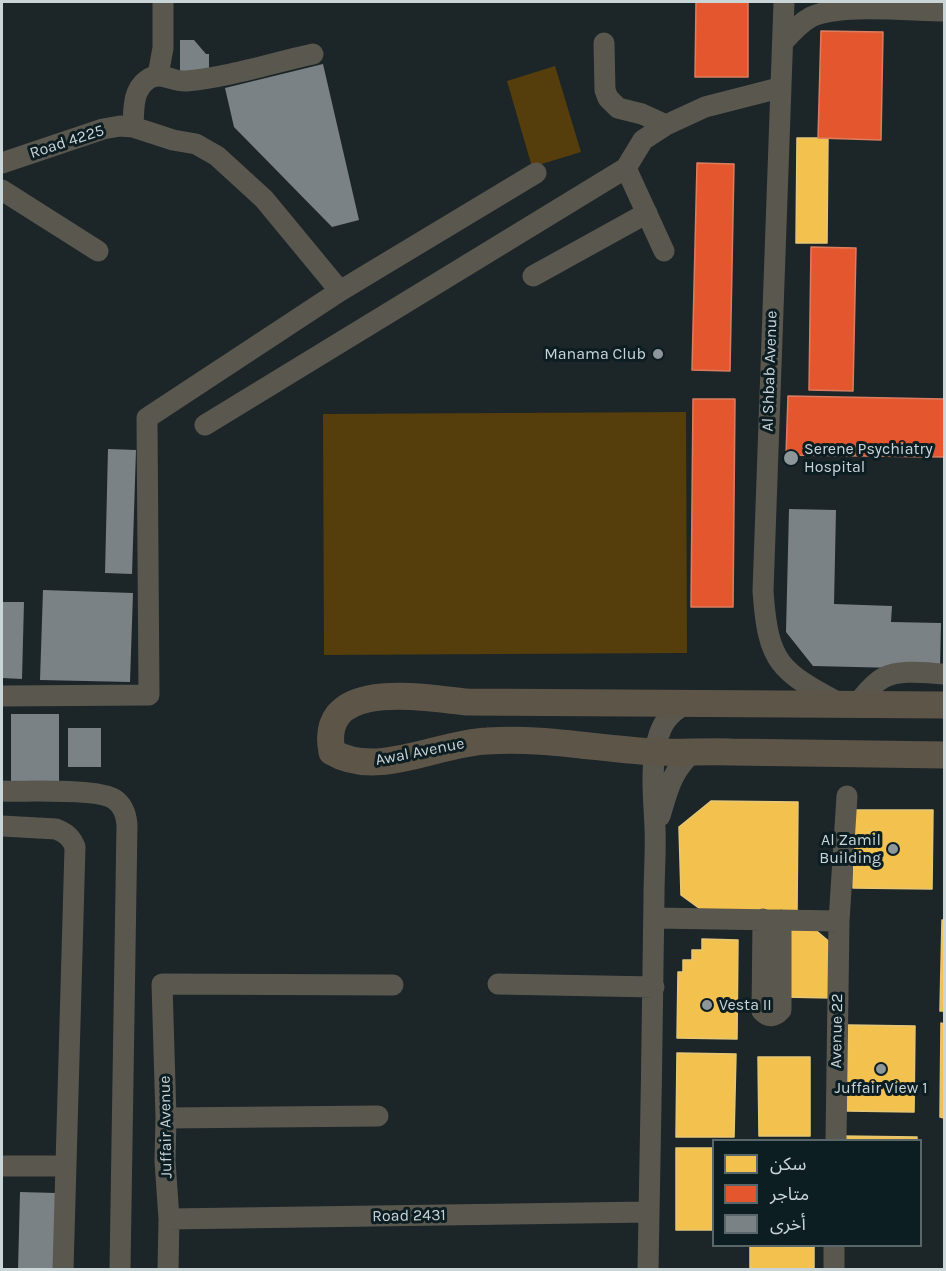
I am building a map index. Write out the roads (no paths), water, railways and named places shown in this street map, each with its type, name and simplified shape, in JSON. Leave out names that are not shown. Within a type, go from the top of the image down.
[{"type":"main road","name":"Awal Avenue","points":[[945,705],[467,702],[382,696],[368,698],[347,707],[336,717],[329,735],[332,752],[341,757],[362,762],[388,761],[453,745],[487,741],[560,742],[655,752],[945,755]]},
{"type":"street","points":[[158,75],[163,48],[163,2]]},
{"type":"street","name":"Al Shbab Avenue","points":[[784,2],[779,88],[763,591],[766,626],[772,649],[785,669],[803,684],[849,705]]},
{"type":"street","points":[[783,41],[800,24],[833,10],[945,11]]},
{"type":"street","points":[[604,43],[604,90],[608,98],[618,108],[642,114],[666,125]]},
{"type":"street","points":[[313,54],[209,78],[183,81],[158,75],[148,79],[135,95],[133,127],[172,140],[196,144],[217,156],[264,200],[340,291]]},
{"type":"street","points":[[205,425],[626,168],[643,140],[666,125],[705,107],[779,88]]},
{"type":"street","name":"Road 4225","points":[[2,163],[103,129],[133,127]]},
{"type":"street","points":[[626,168],[664,251]]},
{"type":"street","points":[[2,696],[149,695],[147,418],[340,291],[536,173]]},
{"type":"street","points":[[2,190],[98,251]]},
{"type":"street","points":[[533,276],[647,213]]},
{"type":"street","points":[[849,705],[883,678],[907,673],[945,674]]},
{"type":"street","points":[[648,1269],[654,987],[653,787],[655,752],[660,730],[667,717],[677,707],[690,702]]},
{"type":"street","points":[[655,831],[671,780],[681,762],[694,751]]},
{"type":"street","points":[[2,791],[106,795],[121,806],[126,814],[120,1269]]},
{"type":"street","name":"Avenue 22","points":[[836,1139],[839,921],[847,796]]},
{"type":"street","points":[[2,826],[56,829],[65,832],[75,847],[63,1269]]},
{"type":"street","points":[[654,918],[839,921]]},
{"type":"street","name":"Juffair Avenue","points":[[168,1269],[169,1220],[165,1161],[162,984],[393,985]]},
{"type":"street","points":[[498,984],[654,987]]},
{"type":"street","points":[[166,1118],[378,1116]]},
{"type":"street","points":[[2,1166],[66,1166]]},
{"type":"street","name":"Road 2431","points":[[169,1220],[649,1212]]},
{"type":"street","points":[[834,1247],[834,1269]]},
{"type":"place","name":"Manama Club","points":[[658,354]]},
{"type":"place","name":"Serene Psychiatry Hospital","points":[[791,458]]},
{"type":"place","name":"Al Zamil Building","points":[[893,849]]},
{"type":"place","name":"Vesta II","points":[[707,1005]]},
{"type":"place","name":"Juffair View 1","points":[[881,1069]]}]
